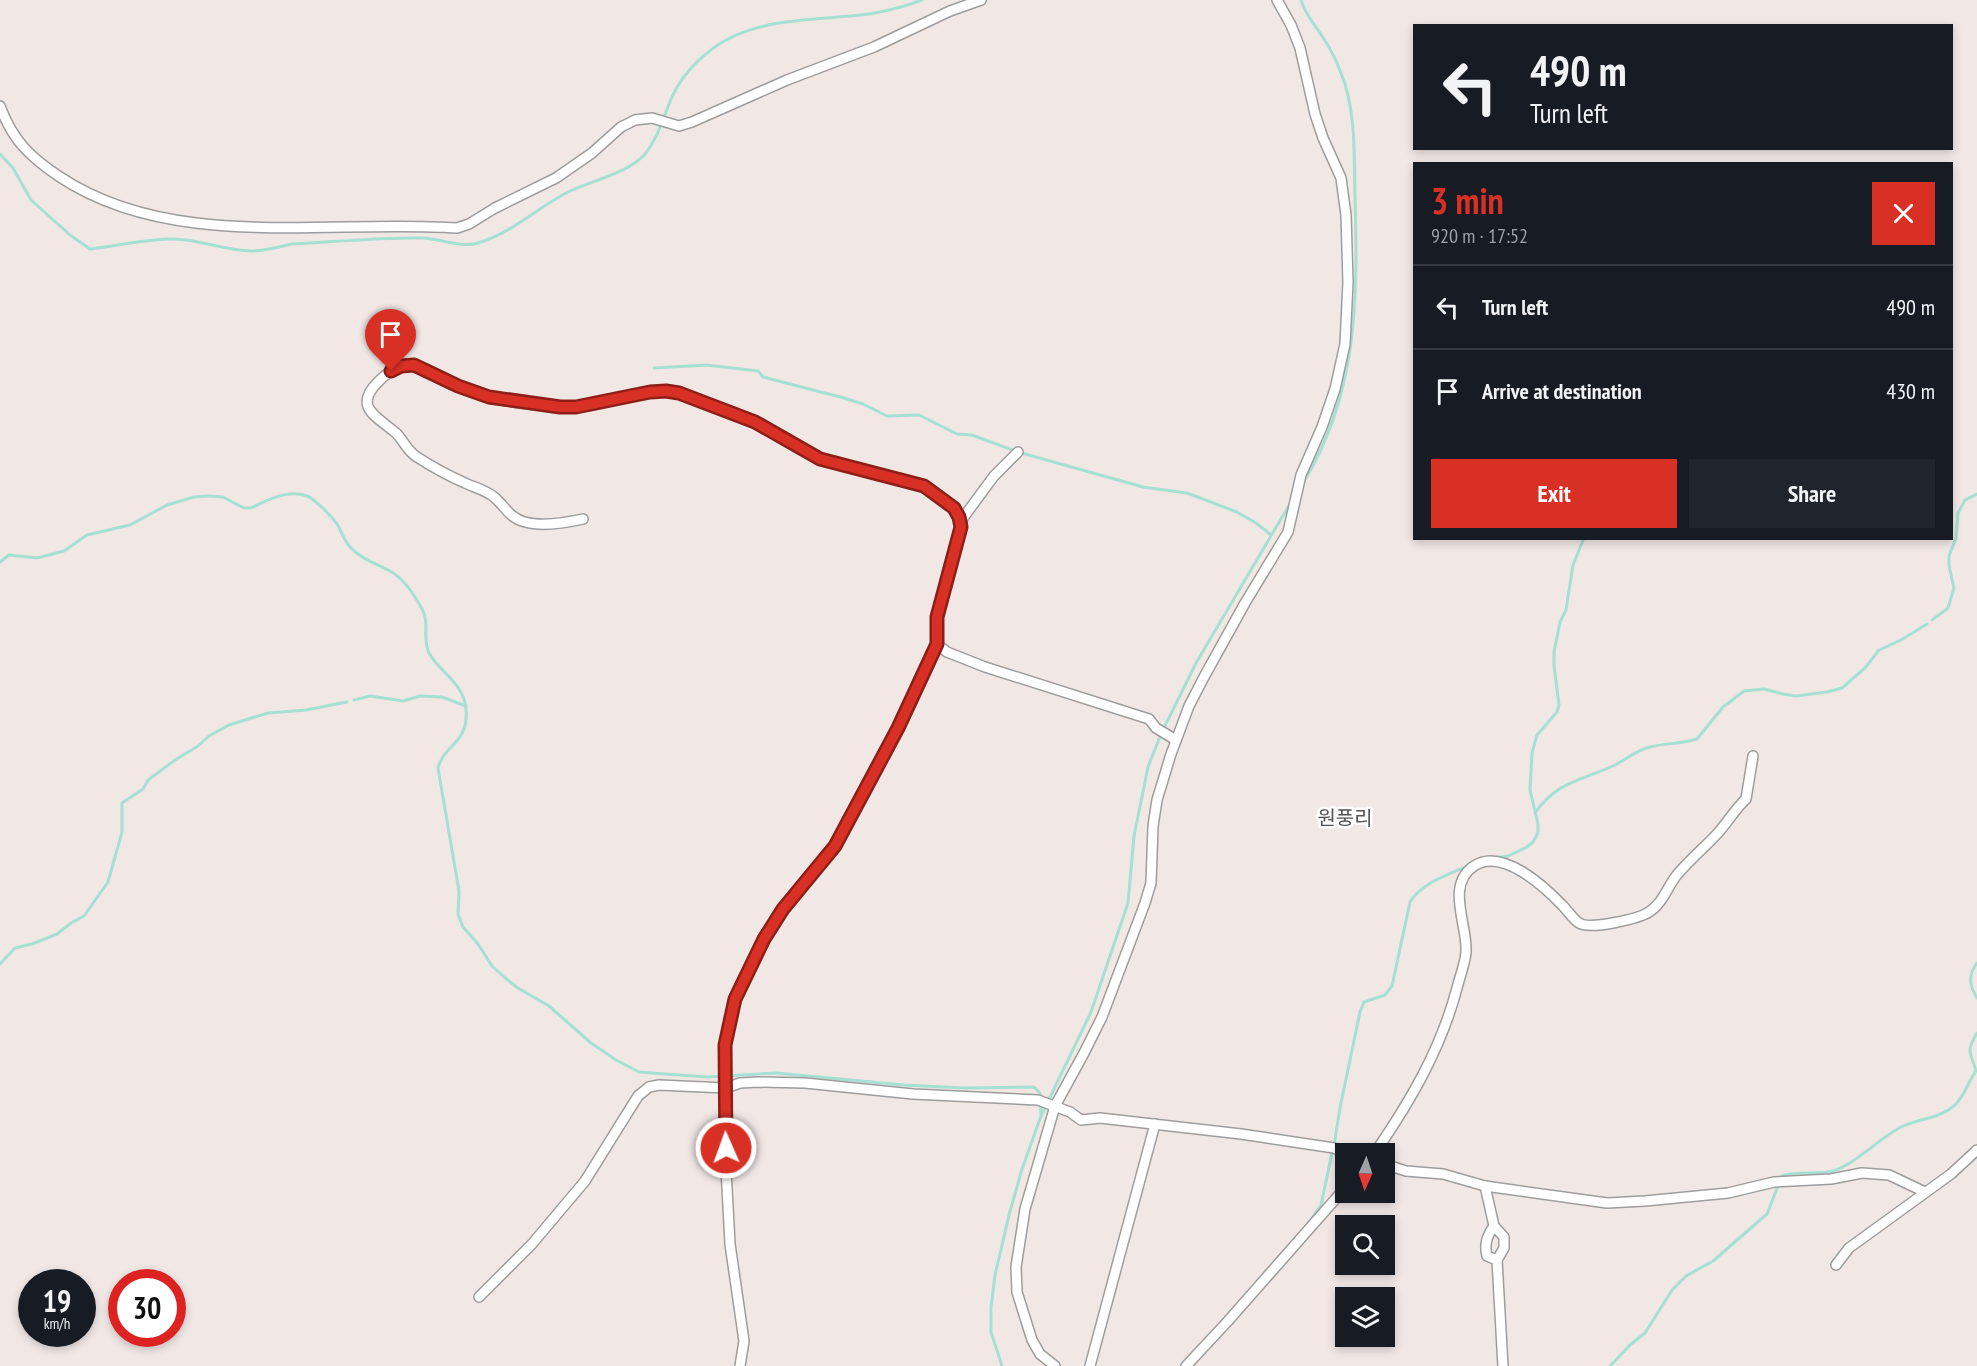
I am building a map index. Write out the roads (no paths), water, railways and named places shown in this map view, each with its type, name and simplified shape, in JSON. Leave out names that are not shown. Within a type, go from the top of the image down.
[{"type":"street","points":[[0,106],[19,144],[33,158],[78,189],[103,201],[148,214],[183,221],[224,225],[298,228],[458,228],[556,178],[592,153],[621,127],[635,120],[652,118],[679,126],[692,122],[787,80],[874,47],[950,11],[981,0]]},
{"type":"street","points":[[1054,1366],[1040,1354],[1032,1340],[1017,1292],[1016,1267],[1025,1209],[1055,1106],[1102,1017],[1145,903],[1151,883],[1154,826],[1158,800],[1176,740],[1189,706],[1204,677],[1288,532],[1301,475],[1322,427],[1335,389],[1345,344],[1348,282],[1346,215],[1341,178],[1317,122],[1294,32],[1277,0]]},
{"type":"street","points":[[584,519],[553,524],[526,523],[517,519],[508,513],[494,496],[462,482],[409,451],[397,435],[369,410],[366,403],[368,395],[373,387],[391,371],[401,366],[414,365],[458,386],[489,397],[560,407],[576,407],[650,392],[679,393],[755,422],[820,459],[924,486],[954,508],[961,527]]},
{"type":"street","points":[[740,1366],[744,1341],[730,1244],[724,1131],[725,1045],[735,999],[764,939],[783,909],[835,846],[898,728],[937,644],[937,617],[963,518],[994,476],[1018,452]]},
{"type":"street","points":[[937,644],[947,652],[985,667],[1149,719],[1156,728],[1176,740]]},
{"type":"street","points":[[1381,1143],[1417,1086],[1438,1047],[1445,1028],[1466,952],[1460,891],[1466,875],[1474,866],[1485,862],[1511,865],[1539,882],[1579,923],[1588,926],[1637,917],[1658,905],[1674,878],[1718,833],[1746,799],[1753,756]]},
{"type":"street","points":[[479,1297],[532,1244],[585,1181],[638,1096],[649,1087],[660,1085],[726,1088],[740,1083],[805,1083],[913,1095],[1038,1100],[1070,1112],[1081,1120],[1100,1118],[1155,1124],[1335,1148]]},
{"type":"street","points":[[1090,1366],[1155,1124]]},
{"type":"street","points":[[1836,1265],[1850,1248],[1951,1174],[1977,1150]]},
{"type":"street","points":[[1395,1168],[1406,1171],[1443,1174],[1485,1186],[1588,1201],[1623,1203],[1728,1193],[1774,1182],[1832,1179],[1862,1173],[1889,1175],[1925,1192]]},
{"type":"street","points":[[1485,1186],[1494,1226],[1504,1237],[1504,1248],[1497,1260],[1503,1366]]},
{"type":"street","points":[[1186,1366],[1335,1199]]},
{"type":"street","points":[[1494,1226],[1487,1235],[1485,1247],[1487,1256],[1497,1260]]},
{"type":"waterway","points":[[0,154],[13,168],[31,200],[70,235],[90,249],[163,239],[193,241],[251,251],[292,244],[391,238],[424,238],[458,244],[478,243],[513,227],[568,192],[638,161],[654,141],[682,79],[705,55],[732,37],[763,26],[876,13],[922,0]]},
{"type":"waterway","points":[[1301,0],[1335,59],[1349,98],[1354,140],[1356,235],[1354,308],[1351,344],[1344,380],[1335,415],[1321,449],[1303,483]]},
{"type":"waterway","points":[[654,368],[707,365],[758,371],[763,377],[844,398],[863,404],[887,416],[919,415],[957,434],[972,435],[1018,452],[1143,487],[1187,493],[1237,512],[1270,534]]},
{"type":"waterway","points":[[1932,620],[1948,608],[1954,588],[1949,556],[1956,538],[1958,513],[1965,500],[1977,494]]},
{"type":"waterway","points":[[0,562],[9,555],[37,558],[64,551],[87,535],[130,525],[167,505],[194,497],[223,497],[244,508],[251,508],[285,495],[307,496],[335,521],[355,552],[395,574],[408,588],[424,614],[429,653],[461,692],[466,709],[464,730],[445,754],[438,768],[459,891],[458,914],[463,927],[478,944],[492,966],[504,977],[549,1006],[591,1043],[639,1072],[707,1077],[776,1073],[904,1085],[964,1088],[1034,1087],[1040,1093],[1041,1116]]},
{"type":"waterway","points":[[1002,1366],[991,1332],[991,1307],[995,1275],[1009,1215],[1041,1116],[1091,1012],[1128,903],[1134,836],[1148,767],[1161,734],[1196,663],[1291,502]]},
{"type":"waterway","points":[[1496,858],[1508,856],[1527,847],[1538,833],[1530,790],[1532,753],[1537,735],[1557,712],[1559,705],[1554,652],[1560,622],[1566,610],[1573,565],[1583,540]]},
{"type":"waterway","points":[[1535,813],[1561,788],[1613,766],[1640,750],[1697,739],[1723,707],[1744,691],[1764,689],[1796,696],[1842,688],[1865,668],[1879,650],[1927,624]]},
{"type":"waterway","points":[[354,700],[370,696],[403,701],[420,696],[442,697],[466,706]]},
{"type":"waterway","points":[[0,964],[15,948],[57,934],[84,916],[108,882],[122,832],[122,803],[143,789],[148,780],[209,736],[229,725],[268,713],[306,710],[347,702]]},
{"type":"waterway","points":[[1334,1146],[1360,1012],[1364,1002],[1385,995],[1392,986],[1410,902],[1429,884],[1470,865]]},
{"type":"waterway","points":[[1977,963],[1971,980],[1972,989],[1977,998]]},
{"type":"waterway","points":[[1610,1366],[1645,1333],[1672,1290],[1686,1276],[1713,1261],[1767,1214],[1782,1176],[1827,1172],[1842,1168],[1903,1126],[1936,1116],[1954,1106],[1976,1071],[1970,1049],[1977,1033]]},
{"type":"waterway","points":[[1310,1221],[1321,1205],[1332,1153]]},
{"type":"waterway","points":[[1266,1271],[1284,1251]]},
{"type":"district","name":"원풍리","points":[[1345,818]]}]
